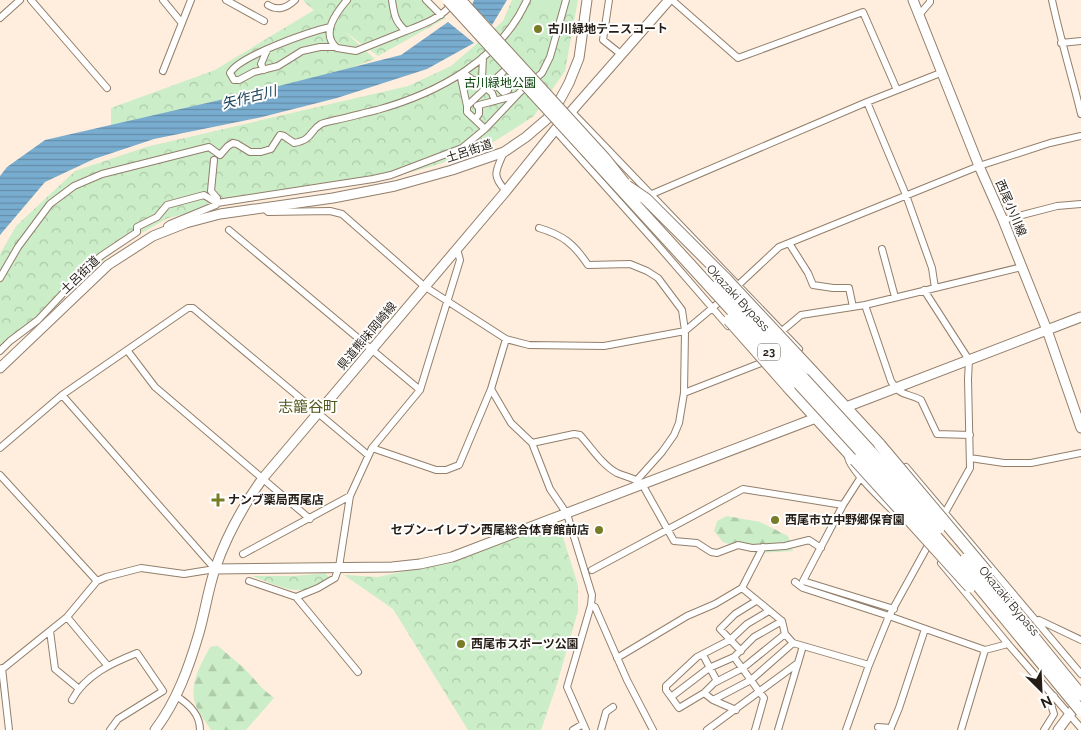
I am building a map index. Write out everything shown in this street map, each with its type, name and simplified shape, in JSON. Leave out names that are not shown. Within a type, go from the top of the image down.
[{"type":"highway","name":"Okazaki Bypass","points":[[448,0],[962,565],[1006,619],[1075,712]]},
{"type":"highway","name":"Okazaki Bypass","points":[[460,0],[605,159],[627,186],[882,464],[1028,630],[1081,695]]},
{"type":"highway","name":"23","points":[[627,186],[646,199],[726,279],[880,445],[974,555],[1027,623],[1028,630]]},
{"type":"highway","name":"23","points":[[638,209],[641,216],[674,253],[707,295],[789,388],[992,610],[998,616],[1006,619]]},
{"type":"street","points":[[0,18],[20,0]]},
{"type":"street","points":[[31,0],[106,88]]},
{"type":"street","points":[[162,0],[181,22]]},
{"type":"street","points":[[162,71],[191,0]]},
{"type":"street","points":[[226,0],[264,21]]},
{"type":"street","points":[[268,5],[272,8],[286,7],[295,0]]},
{"type":"street","points":[[335,47],[331,40],[330,27],[337,13],[347,0]]},
{"type":"street","points":[[392,0],[394,18],[399,26],[406,31]]},
{"type":"street","points":[[426,0],[441,15]]},
{"type":"street","points":[[330,27],[291,39],[257,53],[233,67],[230,73],[234,80],[239,80],[254,72],[278,66],[302,51],[320,47],[335,47],[356,51],[434,20],[446,11],[455,0]]},
{"type":"street","points":[[0,278],[19,245],[50,204],[74,186],[102,174],[208,147],[220,155],[233,143],[245,150],[256,153],[271,149],[280,135],[294,143],[306,140],[321,124],[403,102],[444,84],[483,57],[510,30],[527,0]]},
{"type":"street","points":[[167,230],[167,226],[170,224],[217,203],[391,175],[462,148],[485,129],[517,95],[542,73],[550,58],[566,0]]},
{"type":"street","name":"土呂街道","points":[[0,368],[108,265],[153,236],[167,230],[220,214],[333,198],[395,186],[452,170],[504,152],[547,119],[556,107],[569,83],[579,58],[587,0]]},
{"type":"street","points":[[609,0],[603,40],[622,55]]},
{"type":"street","points":[[670,0],[738,58],[863,12],[897,90]]},
{"type":"street","name":"県道熊味岡崎線","points":[[155,730],[176,696],[199,634],[215,570],[247,500],[263,478],[506,191],[555,130],[670,0]]},
{"type":"street","name":"西尾小川線","points":[[913,0],[1047,330],[1079,414],[1081,428]]},
{"type":"street","points":[[919,15],[930,0]]},
{"type":"street","points":[[1052,0],[1081,114]]},
{"type":"street","points":[[1062,43],[1081,41]]},
{"type":"street","points":[[264,70],[261,64],[267,50]]},
{"type":"street","points":[[483,57],[482,79],[474,81],[466,75],[461,78],[467,112],[485,129]]},
{"type":"street","points":[[652,194],[867,102],[943,72]]},
{"type":"street","points":[[467,107],[486,88],[504,85],[517,95]]},
{"type":"street","points":[[467,107],[494,101],[504,85]]},
{"type":"street","points":[[486,88],[492,93],[494,101]]},
{"type":"street","points":[[867,102],[906,195],[932,268],[935,288]]},
{"type":"street","points":[[474,119],[479,114],[479,105]]},
{"type":"street","points":[[572,112],[739,284],[813,366],[812,372]]},
{"type":"street","points":[[555,130],[761,363],[793,398],[802,402]]},
{"type":"street","points":[[263,207],[268,212],[330,211],[342,214],[424,286],[506,339],[529,345],[604,346],[685,331],[712,309],[779,247],[979,166],[1050,143],[1081,136]]},
{"type":"street","points":[[504,152],[496,170],[497,182],[506,191]]},
{"type":"street","points":[[214,160],[211,191],[217,198],[217,203]]},
{"type":"street","points":[[0,351],[38,320],[84,270],[136,232],[138,227],[157,217],[167,205],[204,195],[217,203]]},
{"type":"street","points":[[1003,220],[1056,206],[1081,204]]},
{"type":"street","points":[[539,228],[564,238],[578,250],[588,265],[630,264],[646,271],[658,278],[682,310],[685,331],[684,393],[680,423],[674,435],[640,482]]},
{"type":"street","points":[[229,230],[420,390]]},
{"type":"street","points":[[789,243],[808,273],[813,285],[849,288],[853,307]]},
{"type":"street","points":[[296,596],[318,588],[335,578],[339,567],[350,496],[372,448],[420,390],[460,260],[457,249]]},
{"type":"street","points":[[882,249],[895,297]]},
{"type":"street","points":[[782,331],[801,315],[865,305],[1022,267]]},
{"type":"street","points":[[846,730],[869,665],[890,616],[970,468],[969,360],[924,290]]},
{"type":"street","points":[[865,305],[891,381],[896,388],[905,396],[921,400],[937,434],[970,435]]},
{"type":"street","points":[[0,448],[62,395],[188,308],[193,308],[368,455]]},
{"type":"street","points":[[9,730],[1,670],[67,617],[97,581],[106,577],[141,568],[184,574],[215,570],[392,567],[420,564],[455,556],[567,514],[640,482],[896,388],[1081,317]]},
{"type":"street","points":[[372,448],[436,470],[446,470],[459,464],[491,389],[506,339]]},
{"type":"street","points":[[127,350],[155,386],[310,519]]},
{"type":"street","points":[[684,393],[761,363]]},
{"type":"street","points":[[491,389],[511,423],[532,443],[550,489],[567,514],[592,595],[591,605],[567,687],[585,727],[573,730]]},
{"type":"street","points":[[62,395],[215,570]]},
{"type":"street","points":[[860,424],[869,428],[883,441],[1081,674]]},
{"type":"street","points":[[532,443],[574,434],[580,435],[606,464],[616,472],[640,482],[674,541],[697,542],[711,552],[717,553],[738,545],[752,548],[785,546],[809,540],[821,548]]},
{"type":"street","points":[[970,458],[1004,463],[1031,463],[1081,453]]},
{"type":"street","points":[[852,456],[848,459],[861,477],[927,546],[1008,644],[1054,696],[1075,712],[1081,728]]},
{"type":"street","points":[[0,475],[97,581]]},
{"type":"street","points":[[861,477],[843,505],[803,581],[894,608]]},
{"type":"street","points":[[592,570],[743,489],[843,505]]},
{"type":"street","points":[[243,554],[350,496]]},
{"type":"street","points":[[617,658],[688,616],[715,604],[742,588],[763,547]]},
{"type":"street","points":[[249,581],[296,596],[358,672]]},
{"type":"street","points":[[795,582],[803,588],[890,616],[985,650],[1008,644]]},
{"type":"street","points":[[742,588],[782,621],[785,634],[793,643],[869,665]]},
{"type":"street","points":[[741,651],[720,629],[735,614],[756,600]]},
{"type":"street","points":[[591,605],[595,607],[650,729]]},
{"type":"street","points":[[769,611],[747,624],[730,640],[703,655],[676,675],[666,686],[666,690],[679,708],[704,693],[717,681],[743,668],[785,634]]},
{"type":"street","points":[[67,617],[107,665]]},
{"type":"street","points":[[1035,618],[1081,640]]},
{"type":"street","points":[[672,697],[710,668],[734,657],[754,637],[782,621]]},
{"type":"street","points":[[878,727],[890,729],[899,708],[925,629]]},
{"type":"street","points":[[50,631],[55,669],[78,688]]},
{"type":"street","points":[[713,700],[751,680],[793,643]]},
{"type":"street","points":[[778,730],[803,646]]},
{"type":"street","points":[[961,730],[985,650]]},
{"type":"street","points":[[72,700],[78,688],[107,665],[137,653],[163,690],[118,719],[110,730]]},
{"type":"street","points":[[703,655],[717,681]]},
{"type":"street","points":[[734,657],[764,698],[755,730]]},
{"type":"street","points":[[708,730],[798,663]]},
{"type":"street","points":[[704,693],[713,700],[736,710]]},
{"type":"street","points":[[176,696],[190,705],[200,723],[200,730]]},
{"type":"street","points":[[1044,730],[1054,714],[1050,701],[1054,696]]},
{"type":"street","points":[[1058,730],[1075,712],[1081,699]]},
{"type":"street","points":[[601,730],[606,712],[613,707]]},
{"type":"green space","points":[[427,0],[446,18],[378,56],[344,31],[375,59],[271,97],[111,126],[111,108],[215,70],[314,10],[303,1]]},
{"type":"green space","name":"古川緑地公園","points":[[512,0],[578,0],[565,71],[534,116],[495,141],[437,165],[347,186],[222,205],[168,218],[122,244],[11,342],[0,355],[0,254],[16,226],[75,171],[146,147],[408,86],[451,66],[503,21]]},
{"type":"green space","name":"古川緑地テニスコート","points":[[532,0],[563,2],[559,17],[530,10]]},
{"type":"green space","name":"古川緑地テニスコート","points":[[524,18],[554,25],[550,39],[521,33]]},
{"type":"green space","points":[[727,516],[760,522],[788,536],[793,551],[755,553],[723,542],[714,531],[717,521]]},
{"type":"green space","points":[[560,528],[578,585],[578,611],[557,684],[541,730],[468,730],[393,609],[344,575],[378,577],[461,559],[531,532]]},
{"type":"green space","points":[[325,573],[329,577],[314,587],[302,590],[287,589],[252,576],[295,576]]},
{"type":"green space","points":[[218,646],[244,668],[274,698],[246,730],[211,730],[195,703],[195,681],[200,667],[210,647]]},
{"type":"water","points":[[474,0],[507,0],[492,25],[472,5]]},
{"type":"water","name":"矢作古川","points":[[448,22],[474,43],[427,69],[337,98],[262,117],[154,139],[94,159],[45,182],[0,235],[0,176],[7,167],[45,140],[259,91],[401,55]]},
{"type":"place","name":"古川緑地テニスコート","points":[[538,29]]},
{"type":"place","name":"ナンブ薬局西尾店","points":[[218,500]]},
{"type":"place","name":"西尾市立中野郷保育園","points":[[775,520]]},
{"type":"place","name":"セブン−イレブン西尾総合体育館前店","points":[[599,530]]},
{"type":"place","name":"西尾市スポーツ公園","points":[[461,644]]},
{"type":"district","name":"志籠谷町","points":[[308,407]]}]
